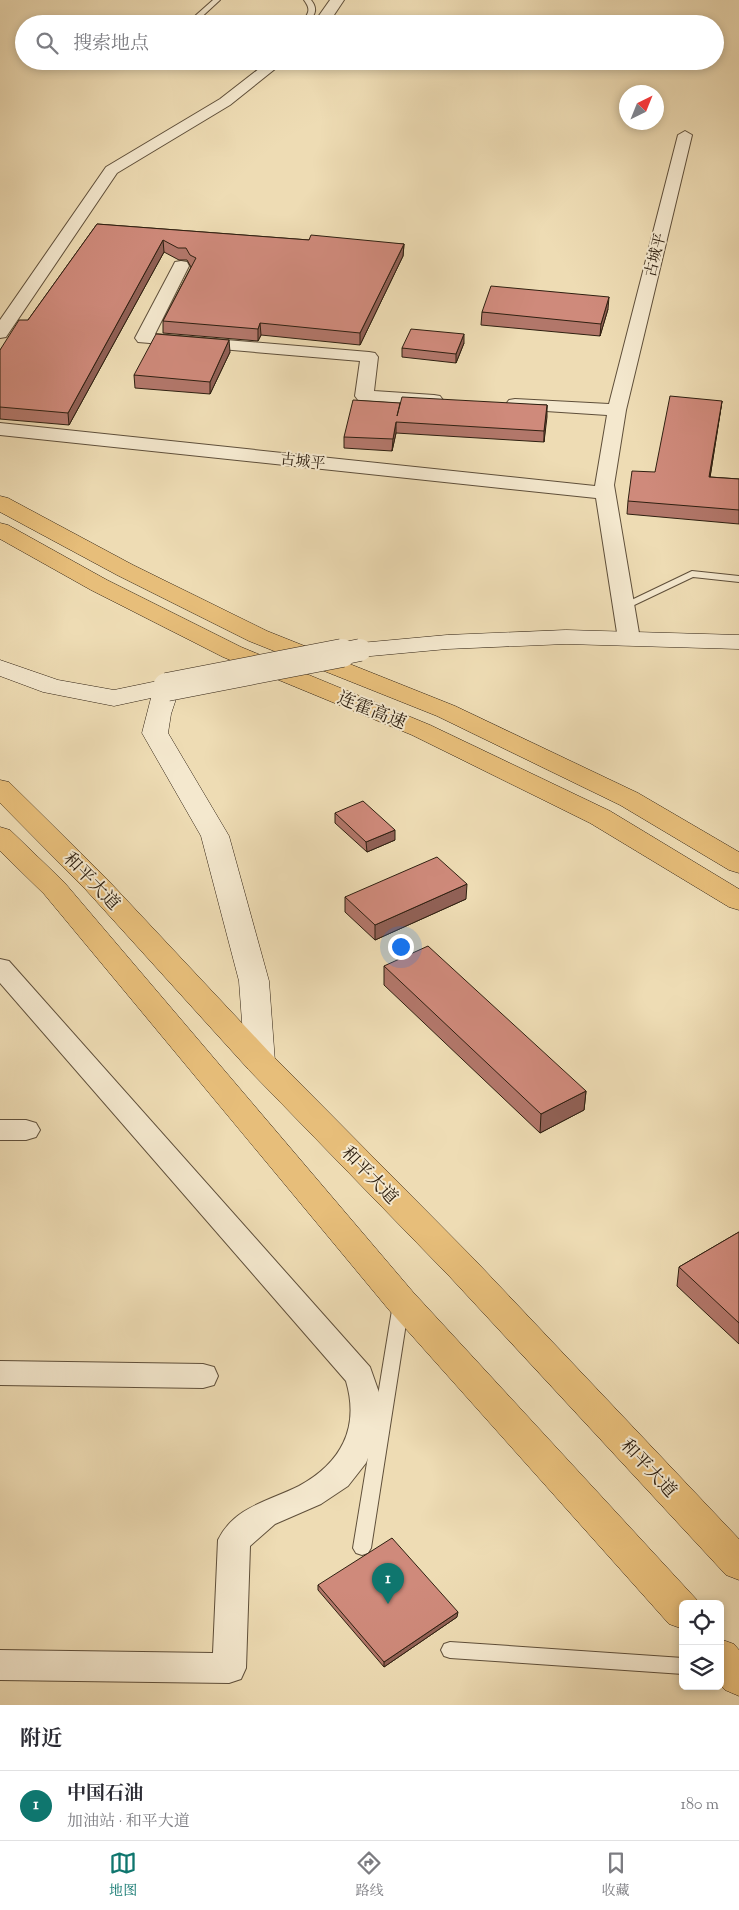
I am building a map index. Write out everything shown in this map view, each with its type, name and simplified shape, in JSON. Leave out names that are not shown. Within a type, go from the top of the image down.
[{"type":"highway","name":"连霍高速","points":[[0,502],[125,570],[258,636],[446,711],[629,799],[739,864]]},
{"type":"highway","name":"连霍高速","points":[[0,530],[99,585],[232,652],[421,730],[600,816],[739,901]]},
{"type":"highway","name":"和平大道","points":[[0,788],[96,884],[260,1062],[462,1268],[739,1564]]},
{"type":"highway","name":"和平大道","points":[[0,836],[54,888],[401,1301],[679,1608]]},
{"type":"main road","points":[[0,667],[52,687],[114,698],[360,650],[447,642],[566,637],[739,642]]},
{"type":"main road","points":[[167,688],[158,714],[155,733],[215,836],[254,981],[260,1062]]},
{"type":"street","points":[[329,15],[337,0]]},
{"type":"street","points":[[0,333],[111,170],[225,102],[267,70]]},
{"type":"street","name":"古城平","points":[[629,639],[604,484],[617,410],[685,135]]},
{"type":"street","points":[[181,266],[144,338],[369,357],[364,396],[452,400]]},
{"type":"street","points":[[500,403],[617,410]]},
{"type":"street","name":"古城平","points":[[0,429],[606,493]]},
{"type":"street","points":[[0,966],[359,1376],[367,1401],[366,1428],[355,1454],[337,1477],[310,1495],[264,1514],[234,1540],[229,1668],[0,1665]]},
{"type":"street","points":[[0,1373],[203,1376]]},
{"type":"lane","points":[[200,15],[217,0]]},
{"type":"lane","points":[[307,0],[312,6],[310,15]]},
{"type":"lane","points":[[624,606],[692,574],[739,579]]},
{"type":"lane","points":[[362,1548],[401,1301]]},
{"type":"lane","points":[[450,1650],[679,1666]]},
{"type":"building","points":[[97,224],[309,240],[311,235],[404,244],[360,333],[260,323],[258,329],[163,321],[196,258],[190,255],[186,248],[178,248],[163,240],[68,413],[0,407],[0,350],[19,320],[28,320]]},
{"type":"building","points":[[491,286],[609,297],[601,324],[482,312]]},
{"type":"building","points":[[411,329],[464,334],[456,354],[402,348]]},
{"type":"building","points":[[156,334],[229,340],[210,382],[134,375]]},
{"type":"building","points":[[670,396],[722,401],[709,477],[739,479],[739,510],[628,501],[632,471],[655,472]]},
{"type":"building","points":[[402,397],[547,405],[544,431],[396,422],[393,439],[344,437],[353,400],[400,403],[397,416]]},
{"type":"building","points":[[363,801],[395,830],[366,842],[335,813]]},
{"type":"building","points":[[437,857],[467,884],[375,925],[345,897]]},
{"type":"building","points":[[428,946],[586,1091],[541,1114],[384,966]]},
{"type":"building","points":[[739,1232],[739,1323],[679,1267]]},
{"type":"building","points":[[392,1538],[458,1612],[384,1662],[318,1585]]},
{"type":"place","name":"中国石油","points":[[388,1604]]}]
